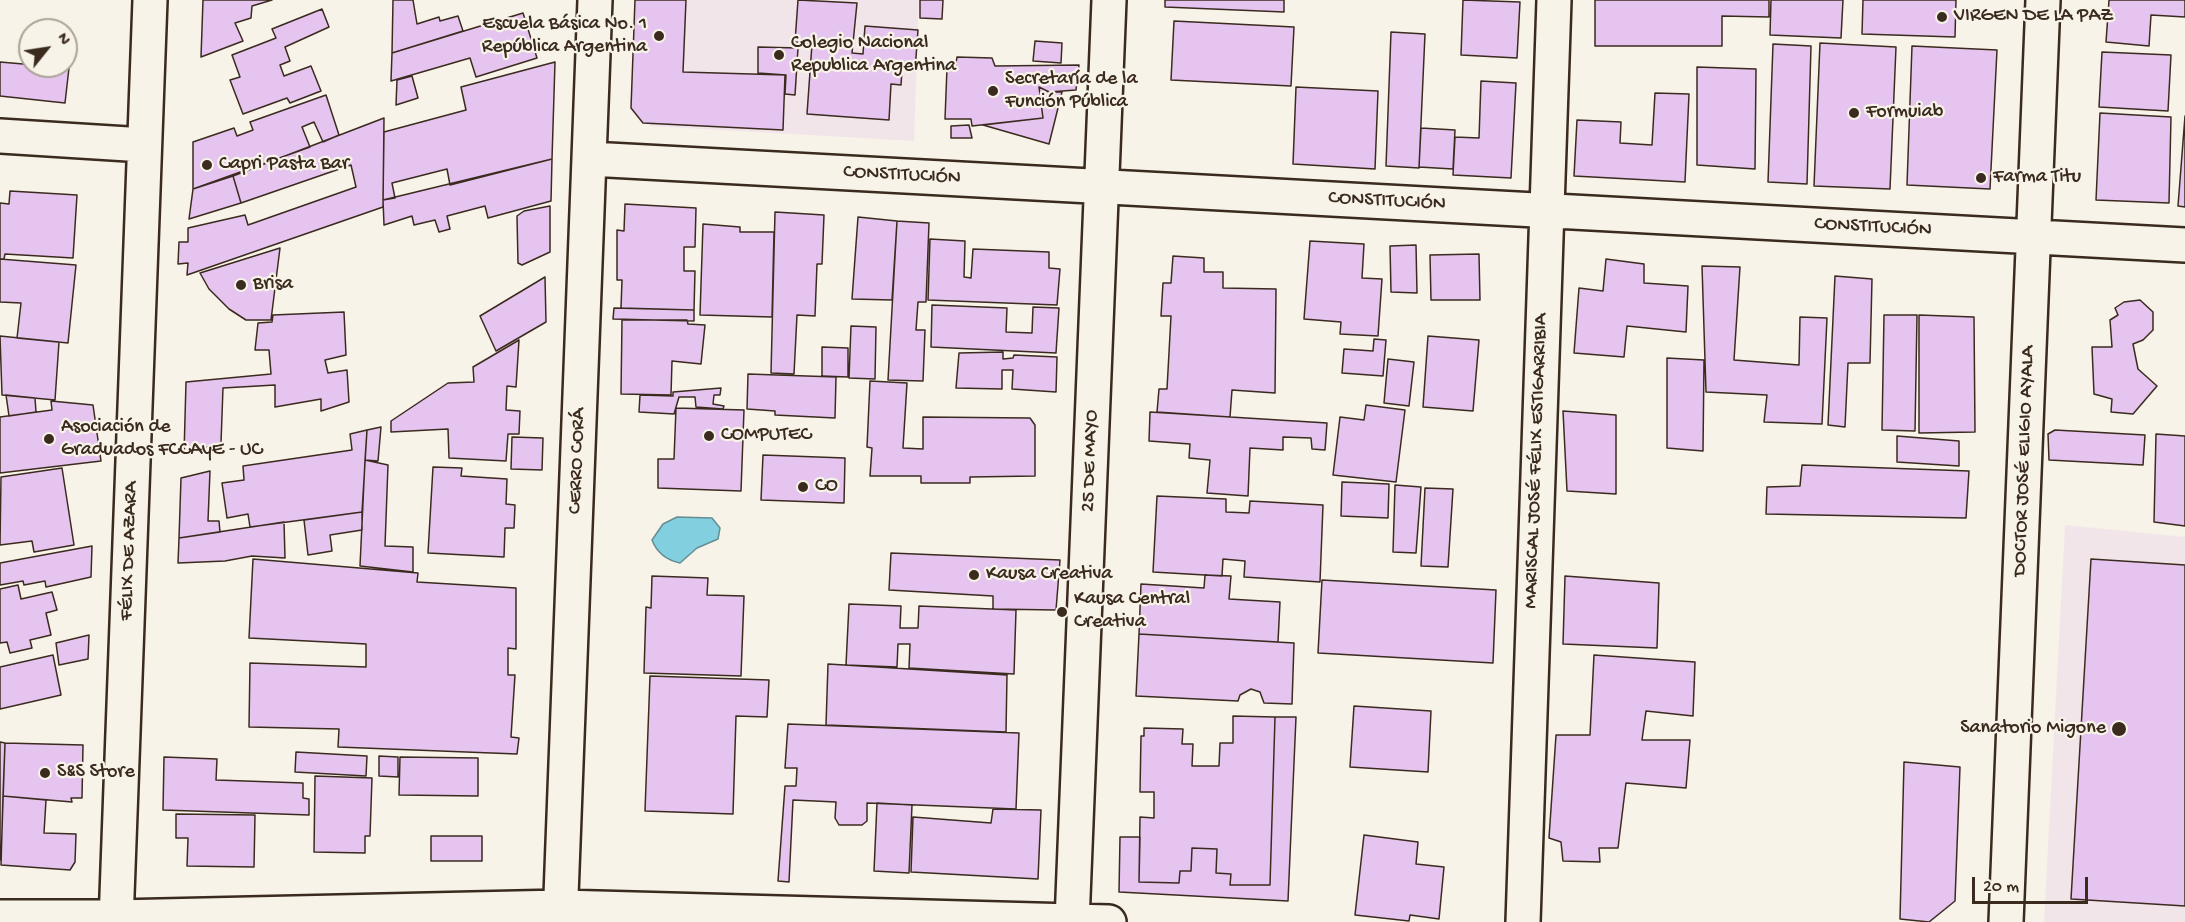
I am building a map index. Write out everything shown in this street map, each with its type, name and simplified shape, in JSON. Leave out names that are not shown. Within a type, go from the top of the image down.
[{"type":"street","name":"FÉLIX DE AZARA","points":[[116,920],[150,0]]},
{"type":"street","name":"CERRO CORÁ","points":[[560,914],[595,0]]},
{"type":"street","name":"25 DE MAYO","points":[[1072,921],[1109,0]]},
{"type":"street","name":"MARISCAL JOSÉ FÉLIX ESTIGARRIBIA","points":[[1523,922],[1545,210],[1554,0]]},
{"type":"street","name":"DOCTOR JOSÉ ELIGIO AYALA","points":[[2006,922],[2043,0]]},
{"type":"street","points":[[0,136],[144,145]]},
{"type":"street","name":"CONSTITUCIÓN","points":[[590,159],[2185,245]]},
{"type":"street","points":[[0,917],[116,920],[560,914],[1109,922]]},
{"type":"shaded area","name":"Colegio Nacional Republica Argentina","points":[[641,0],[919,0],[914,141],[650,126],[639,110]]},
{"type":"shaded area","name":"Sanatorio Migone","points":[[2065,525],[2185,537],[2185,922],[2044,922]]},
{"type":"water","points":[[677,517],[712,518],[720,528],[718,539],[697,548],[680,563],[666,558],[659,552],[652,540],[663,524]]},
{"type":"building","points":[[203,0],[272,0],[252,6],[251,18],[235,23],[243,41],[201,57]]},
{"type":"building","points":[[393,0],[413,0],[417,24],[439,17],[440,21],[458,16],[463,31],[392,53]]},
{"type":"building","name":"Escuela Básica No. 1 República Argentina","points":[[635,0],[686,0],[683,72],[785,75],[783,130],[643,123],[631,108]]},
{"type":"building","points":[[798,0],[857,3],[852,53],[863,54],[865,26],[918,30],[915,71],[902,70],[901,85],[891,84],[889,120],[807,114],[812,44],[795,42]]},
{"type":"building","points":[[920,0],[943,0],[942,19],[920,18]]},
{"type":"building","points":[[1165,0],[1284,0],[1284,12],[1165,7]]},
{"type":"building","points":[[1463,0],[1520,2],[1517,58],[1461,55]]},
{"type":"building","points":[[1595,0],[1769,0],[1769,17],[1722,16],[1722,46],[1595,46]]},
{"type":"building","points":[[1771,0],[1843,0],[1841,38],[1770,35]]},
{"type":"building","points":[[1863,0],[1956,0],[1955,37],[1862,34]]},
{"type":"building","points":[[2109,0],[2185,0],[2185,17],[2151,15],[2149,46],[2106,42]]},
{"type":"building","points":[[322,9],[329,27],[285,47],[290,61],[280,65],[284,76],[311,66],[321,91],[290,103],[287,98],[243,114],[230,80],[240,77],[232,55],[276,38],[272,29]]},
{"type":"building","points":[[523,13],[537,58],[476,77],[470,58],[391,81],[392,53]]},
{"type":"building","points":[[1174,21],[1294,27],[1291,86],[1171,80]]},
{"type":"building","points":[[1391,32],[1425,34],[1419,168],[1386,166]]},
{"type":"building","points":[[1035,41],[1062,43],[1061,63],[1033,61]]},
{"type":"building","points":[[1820,43],[1896,47],[1890,189],[1814,186]]},
{"type":"building","points":[[1773,44],[1811,46],[1807,184],[1768,182]]},
{"type":"building","points":[[1912,46],[1997,50],[1990,189],[1907,185]]},
{"type":"building","points":[[758,47],[798,48],[795,95],[785,94],[786,75],[758,73]]},
{"type":"building","points":[[2102,52],[2171,55],[2168,111],[2099,107]]},
{"type":"building","name":"Secretaría de la Función Pública","points":[[957,57],[992,58],[995,66],[1079,65],[1076,90],[1049,92],[1039,87],[1043,118],[972,126],[971,119],[945,119],[947,68],[955,69]]},
{"type":"building","points":[[0,62],[18,64],[18,78],[68,78],[65,103],[0,96]]},
{"type":"building","points":[[555,62],[552,159],[450,185],[447,169],[392,183],[395,198],[383,200],[384,132],[466,110],[461,87]]},
{"type":"building","points":[[1697,67],[1756,69],[1755,169],[1697,165]]},
{"type":"building","points":[[412,76],[418,98],[396,105],[397,80]]},
{"type":"building","points":[[1481,81],[1516,83],[1511,178],[1453,175],[1455,137],[1479,138]]},
{"type":"building","name":"Secretaría de la Función Pública","points":[[1039,87],[1049,92],[1062,92],[1049,144],[983,125],[1043,118]]},
{"type":"building","points":[[1296,87],[1378,91],[1375,169],[1293,164]]},
{"type":"building","points":[[1655,93],[1689,94],[1685,182],[1574,176],[1577,120],[1621,122],[1620,143],[1652,145]]},
{"type":"building","points":[[326,95],[339,135],[323,142],[314,122],[302,127],[310,147],[193,189],[193,142],[234,128],[237,136],[253,130],[250,122]]},
{"type":"building","points":[[2100,113],[2171,117],[2169,203],[2096,200]]},
{"type":"building","points":[[2185,116],[2185,207],[2178,206]]},
{"type":"building","points":[[384,118],[383,207],[187,275],[188,263],[178,264],[179,242],[188,242],[188,228],[245,215],[248,225],[356,187],[351,165],[241,203],[233,176]]},
{"type":"building","points":[[969,125],[972,138],[951,138],[951,126]]},
{"type":"building","points":[[1421,128],[1455,130],[1453,169],[1419,167]]},
{"type":"building","points":[[552,159],[551,201],[488,218],[485,206],[447,216],[450,229],[439,232],[435,220],[414,225],[412,216],[384,225],[383,200]]},
{"type":"building","points":[[233,176],[241,203],[189,219],[193,189]]},
{"type":"building","points":[[10,191],[77,195],[73,258],[5,254],[4,259],[0,259],[0,203],[9,204]]},
{"type":"building","points":[[625,204],[696,208],[695,247],[684,247],[684,271],[695,271],[694,310],[621,308],[622,280],[617,280],[617,230],[624,231]]},
{"type":"building","points":[[550,206],[550,252],[522,265],[518,263],[517,216],[524,211]]},
{"type":"building","points":[[775,212],[824,215],[822,264],[817,264],[815,316],[797,315],[794,374],[771,373]]},
{"type":"building","points":[[858,217],[897,221],[892,300],[852,299]]},
{"type":"building","points":[[897,221],[929,223],[926,302],[918,302],[916,330],[925,330],[923,381],[888,380]]},
{"type":"building","points":[[703,224],[740,227],[740,232],[774,232],[772,317],[700,315]]},
{"type":"building","points":[[930,239],[965,241],[964,277],[971,278],[973,249],[1049,252],[1049,268],[1060,269],[1057,305],[928,300]]},
{"type":"building","points":[[1310,241],[1364,244],[1362,278],[1382,279],[1378,336],[1340,334],[1341,322],[1304,319]]},
{"type":"building","points":[[1416,245],[1417,293],[1391,292],[1390,246]]},
{"type":"building","name":"Brisa","points":[[280,248],[271,320],[246,320],[229,309],[209,289],[200,273]]},
{"type":"building","points":[[1479,254],[1480,300],[1431,300],[1430,255]]},
{"type":"building","points":[[1173,256],[1204,258],[1204,272],[1223,272],[1223,288],[1276,289],[1275,393],[1232,390],[1230,417],[1157,412],[1159,389],[1167,389],[1171,316],[1161,316],[1163,283],[1171,283]]},
{"type":"building","points":[[0,259],[76,265],[68,343],[17,338],[21,303],[0,302]]},
{"type":"building","points":[[1606,259],[1644,264],[1644,283],[1688,286],[1686,332],[1627,326],[1624,357],[1574,353],[1579,288],[1603,291]]},
{"type":"building","points":[[1702,266],[1740,267],[1734,360],[1799,365],[1800,317],[1827,318],[1822,424],[1764,422],[1767,395],[1706,392]]},
{"type":"building","points":[[1835,276],[1872,279],[1870,363],[1848,363],[1845,427],[1828,425]]},
{"type":"building","points":[[545,277],[546,322],[496,351],[480,316]]},
{"type":"building","points":[[2140,300],[2153,312],[2153,330],[2143,340],[2133,344],[2138,369],[2157,386],[2133,414],[2111,412],[2112,399],[2094,394],[2092,347],[2112,347],[2110,320],[2118,315],[2115,308],[2124,302]]},
{"type":"building","points":[[932,305],[1007,308],[1006,332],[1032,333],[1033,307],[1059,308],[1056,353],[931,347]]},
{"type":"building","points":[[614,308],[694,310],[694,321],[613,319]]},
{"type":"building","points":[[344,312],[346,355],[325,360],[328,373],[347,370],[349,402],[321,411],[321,399],[275,407],[275,385],[223,388],[221,443],[184,454],[186,382],[271,374],[269,350],[255,350],[258,323],[272,322],[273,315]]},
{"type":"building","points":[[1884,315],[1917,315],[1915,431],[1882,430]]},
{"type":"building","points":[[1919,315],[1974,317],[1975,432],[1919,433]]},
{"type":"building","points":[[622,320],[687,320],[688,324],[705,325],[701,364],[672,361],[671,395],[621,394]]},
{"type":"building","points":[[851,326],[876,327],[875,379],[849,378]]},
{"type":"building","points":[[0,336],[59,342],[55,400],[2,395]]},
{"type":"building","points":[[1428,336],[1479,340],[1473,411],[1423,407]]},
{"type":"building","points":[[1374,339],[1386,340],[1383,376],[1342,373],[1344,349],[1373,351]]},
{"type":"building","points":[[519,340],[516,387],[507,386],[506,410],[520,411],[519,434],[508,434],[506,461],[449,458],[448,429],[391,432],[391,421],[448,383],[474,382],[473,367]]},
{"type":"building","points":[[822,347],[848,348],[848,377],[822,376]]},
{"type":"building","points":[[1003,352],[1003,359],[1013,358],[1014,355],[1057,357],[1056,392],[1012,389],[1013,370],[1002,370],[1002,389],[956,388],[959,353]]},
{"type":"building","points":[[1667,358],[1704,360],[1703,451],[1667,448]]},
{"type":"building","points":[[1388,359],[1414,362],[1409,406],[1384,403]]},
{"type":"building","points":[[748,374],[836,377],[835,418],[775,415],[775,411],[747,409]]},
{"type":"building","points":[[870,381],[907,383],[903,448],[923,449],[923,417],[1030,418],[1035,425],[1035,476],[970,477],[970,483],[921,483],[921,476],[870,476],[872,448],[867,447]]},
{"type":"building","points":[[721,388],[720,395],[714,395],[713,404],[724,406],[723,409],[696,407],[695,397],[679,397],[674,414],[639,412],[640,395],[673,396],[673,392]]},
{"type":"building","points":[[6,395],[35,398],[36,412],[9,416]]},
{"type":"building","name":"Asociación de Graduados FCCAyE - UC","points":[[51,401],[93,405],[101,461],[0,473],[0,417],[52,410]]},
{"type":"building","points":[[1366,405],[1405,410],[1396,482],[1333,475],[1340,417],[1364,420]]},
{"type":"building","name":"COMPUTEC","points":[[676,408],[744,410],[741,491],[658,488],[658,459],[674,459]]},
{"type":"building","points":[[1563,411],[1616,415],[1616,494],[1567,491]]},
{"type":"building","points":[[1150,412],[1327,423],[1325,450],[1312,449],[1311,438],[1283,437],[1283,450],[1250,448],[1248,496],[1207,493],[1210,460],[1189,458],[1190,444],[1149,441]]},
{"type":"building","points":[[381,427],[378,461],[365,460],[367,430]]},
{"type":"building","points":[[367,430],[362,512],[250,527],[248,514],[227,518],[222,483],[244,480],[243,466],[352,450],[350,434]]},
{"type":"building","points":[[2055,430],[2145,435],[2143,465],[2049,460],[2048,434]]},
{"type":"building","points":[[2156,434],[2185,436],[2185,526],[2154,522]]},
{"type":"building","points":[[1897,436],[1959,441],[1959,466],[1897,462]]},
{"type":"building","points":[[512,437],[543,438],[542,470],[511,469]]},
{"type":"building","name":"CO","points":[[763,455],[845,458],[844,503],[761,500]]},
{"type":"building","points":[[365,460],[388,465],[385,546],[413,547],[413,572],[360,566]]},
{"type":"building","points":[[1802,465],[1969,471],[1966,518],[1766,514],[1767,487],[1800,486]]},
{"type":"building","points":[[433,467],[462,468],[461,476],[507,479],[506,504],[515,505],[514,528],[505,528],[504,557],[428,553]]},
{"type":"building","points":[[62,468],[74,545],[34,552],[32,541],[0,545],[1,477]]},
{"type":"building","points":[[210,471],[208,521],[219,521],[220,532],[179,538],[181,478]]},
{"type":"building","points":[[1342,482],[1389,484],[1388,518],[1341,516]]},
{"type":"building","points":[[1395,485],[1421,487],[1416,553],[1393,552]]},
{"type":"building","points":[[1425,488],[1453,489],[1448,567],[1421,566]]},
{"type":"building","points":[[1157,496],[1226,499],[1226,512],[1249,513],[1250,501],[1323,505],[1320,582],[1244,577],[1245,561],[1223,559],[1222,576],[1153,572]]},
{"type":"building","points":[[362,512],[362,530],[330,535],[332,551],[308,555],[304,520]]},
{"type":"building","points":[[284,522],[285,558],[252,556],[225,561],[178,563],[179,538]]},
{"type":"building","points":[[92,546],[91,577],[46,587],[45,581],[24,585],[23,581],[0,585],[0,563]]},
{"type":"building","name":"Kausa Creativa","points":[[891,553],[1060,560],[1056,610],[993,609],[993,596],[889,590]]},
{"type":"building","points":[[253,559],[418,573],[417,582],[516,588],[516,649],[508,648],[508,675],[515,675],[511,737],[519,738],[517,754],[338,747],[339,729],[249,727],[250,663],[366,667],[366,644],[249,638]]},
{"type":"building","name":"Sanatorio Migone","points":[[2091,559],[2185,565],[2185,906],[2071,899]]},
{"type":"building","points":[[1205,575],[1231,576],[1229,599],[1280,602],[1278,642],[1139,634],[1141,584],[1204,588]]},
{"type":"building","points":[[652,576],[708,578],[707,595],[744,596],[741,676],[644,673],[646,607],[651,608]]},
{"type":"building","points":[[1565,576],[1659,583],[1657,648],[1563,644]]},
{"type":"building","points":[[1322,580],[1496,590],[1493,663],[1318,653]]},
{"type":"building","points":[[18,585],[21,599],[52,592],[57,610],[46,613],[51,635],[30,640],[32,648],[10,653],[7,642],[0,643],[0,589]]},
{"type":"building","points":[[849,604],[901,606],[900,628],[918,628],[919,606],[1016,610],[1014,674],[909,668],[910,644],[898,644],[897,667],[846,665]]},
{"type":"building","points":[[1139,634],[1294,643],[1292,704],[1264,703],[1260,692],[1251,689],[1240,695],[1238,701],[1136,696]]},
{"type":"building","points":[[89,635],[88,659],[59,665],[56,643]]},
{"type":"building","points":[[53,655],[61,695],[0,709],[0,667]]},
{"type":"building","points":[[1594,655],[1695,662],[1693,716],[1646,711],[1642,740],[1690,740],[1686,788],[1626,783],[1618,848],[1599,848],[1600,862],[1563,861],[1561,842],[1549,838],[1556,735],[1590,735]]},
{"type":"building","points":[[828,664],[1007,675],[1006,732],[826,725]]},
{"type":"building","points":[[650,676],[769,680],[767,717],[736,716],[733,814],[645,811]]},
{"type":"building","points":[[1354,706],[1431,711],[1428,772],[1350,767]]},
{"type":"building","points":[[1233,716],[1275,717],[1270,885],[1230,885],[1231,874],[1216,873],[1217,849],[1192,848],[1191,871],[1180,871],[1179,883],[1139,882],[1140,817],[1154,818],[1154,792],[1140,792],[1141,736],[1144,736],[1144,728],[1183,729],[1182,744],[1193,744],[1192,766],[1219,766],[1220,743],[1233,743]]},
{"type":"building","points":[[1275,717],[1296,717],[1288,901],[1119,892],[1120,837],[1140,837],[1139,882],[1179,883],[1180,871],[1191,871],[1192,848],[1217,849],[1216,873],[1231,874],[1230,885],[1270,885]]},
{"type":"building","points":[[788,724],[1019,733],[1016,809],[867,803],[867,821],[862,825],[839,825],[835,818],[836,802],[793,800],[789,882],[778,881],[785,786],[796,786],[797,768],[785,768]]},
{"type":"building","points":[[0,742],[5,743],[1,860],[0,860]]},
{"type":"building","points":[[5,743],[83,745],[82,798],[71,798],[72,802],[3,796]]},
{"type":"building","points":[[296,752],[367,756],[366,776],[295,772]]},
{"type":"building","points":[[379,756],[398,757],[398,777],[379,776]]},
{"type":"building","points":[[164,757],[217,759],[216,780],[303,783],[303,798],[309,799],[309,815],[163,810]]},
{"type":"building","points":[[400,757],[478,758],[478,796],[399,795]]},
{"type":"building","points":[[1904,762],[1960,767],[1955,901],[1929,922],[1900,919]]},
{"type":"building","points":[[315,776],[372,778],[370,836],[365,836],[365,853],[314,852]]},
{"type":"building","points":[[3,796],[46,800],[44,833],[76,834],[75,862],[70,870],[1,865]]},
{"type":"building","points":[[877,803],[912,805],[909,873],[874,871]]},
{"type":"building","points":[[993,809],[1041,810],[1038,879],[911,872],[913,817],[991,823]]},
{"type":"building","points":[[176,814],[255,815],[254,867],[187,866],[188,838],[176,838]]},
{"type":"building","points":[[1364,835],[1418,842],[1416,864],[1444,867],[1439,919],[1410,915],[1409,921],[1355,915]]},
{"type":"building","points":[[431,836],[482,836],[482,861],[431,861]]},
{"type":"place","name":"VIRGEN DE LA PAZ","points":[[1942,17]]},
{"type":"place","name":"Escuela Básica No. 1 República Argentina","points":[[659,36]]},
{"type":"place","name":"Colegio Nacional Republica Argentina","points":[[779,55]]},
{"type":"place","name":"Secretaría de la Función Pública","points":[[993,91]]},
{"type":"place","name":"Formuiab","points":[[1854,113]]},
{"type":"place","name":"Capri Pasta Bar","points":[[207,165]]},
{"type":"place","name":"Farma Titu","points":[[1981,178]]},
{"type":"place","name":"Brisa","points":[[241,285]]},
{"type":"place","name":"COMPUTEC","points":[[709,436]]},
{"type":"place","name":"Asociación de Graduados FCCAyE - UC","points":[[49,439]]},
{"type":"place","name":"CO","points":[[803,487]]},
{"type":"place","name":"Kausa Creativa","points":[[974,575]]},
{"type":"place","name":"Kausa Central Creativa","points":[[1062,612]]},
{"type":"place","name":"Sanatorio Migone","points":[[2119,729]]},
{"type":"place","name":"S&S Store","points":[[45,773]]}]
